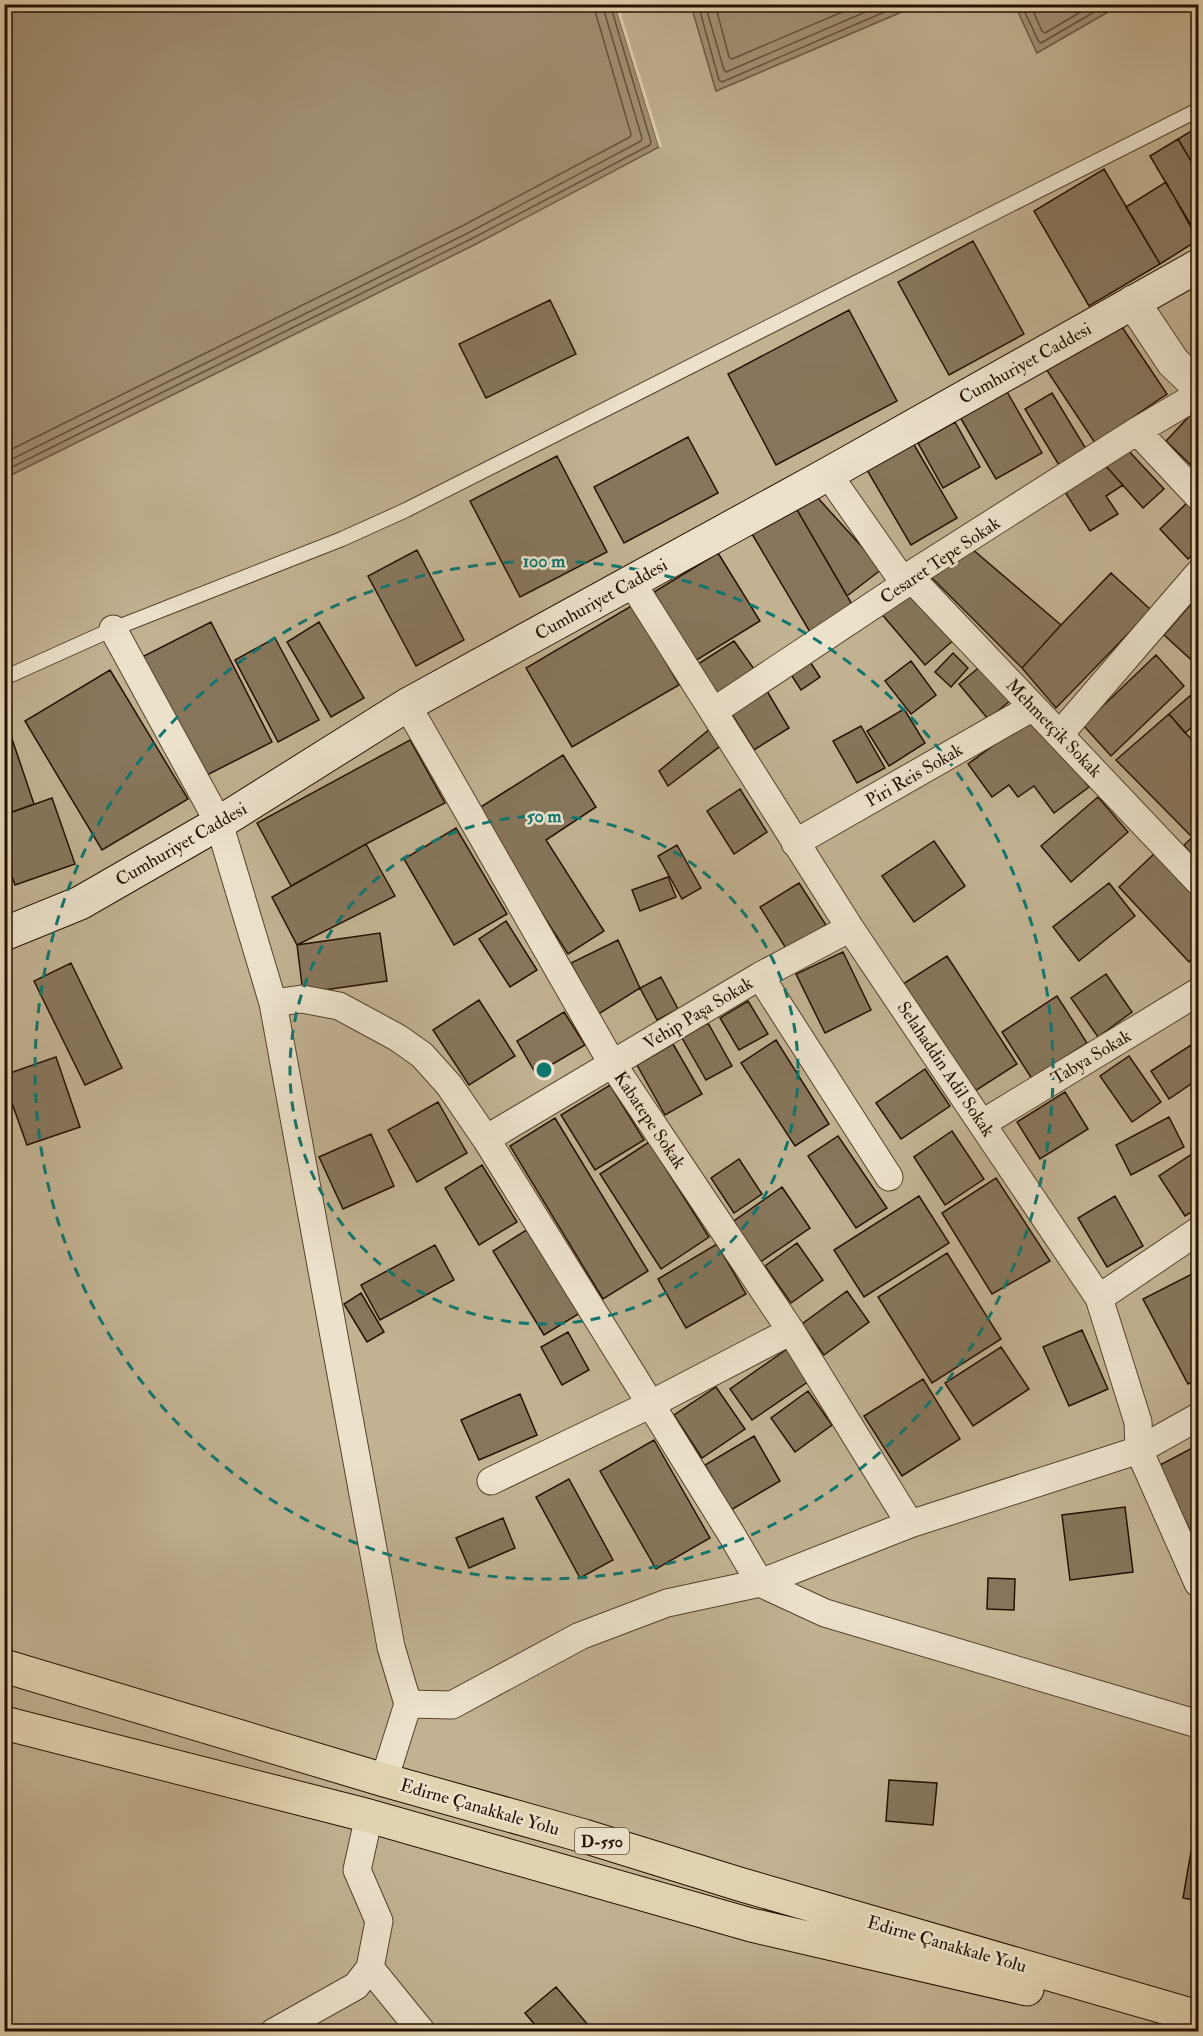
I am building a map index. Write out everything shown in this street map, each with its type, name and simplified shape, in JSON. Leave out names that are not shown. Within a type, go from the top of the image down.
[{"type":"highway","name":"Edirne Çanakkale Yolu","points":[[4,1666],[384,1780],[584,1836],[739,1884],[1198,2017]]},
{"type":"highway","name":"Edirne Çanakkale Yolu","points":[[4,1723],[369,1816],[751,1925],[1198,2029]]},
{"type":"main road","name":"Cumhuriyet Caddesi","points":[[4,934],[80,903],[219,823],[407,705],[632,583],[1198,266]]},
{"type":"main road","points":[[1133,302],[1173,362],[1198,386]]},
{"type":"street","name":"Cesaret Tepe Sokak","points":[[714,711],[907,580],[1137,431],[1198,395]]},
{"type":"street","points":[[1137,431],[1198,496]]},
{"type":"street","name":"Mehmetçik Sokak","points":[[828,474],[907,580],[1060,734],[1198,880]]},
{"type":"street","points":[[1060,734],[1198,574]]},
{"type":"street","name":"Selahaddin Adil Sokak","points":[[632,583],[850,928],[1099,1298],[1138,1422],[1139,1449],[1198,1583]]},
{"type":"street","points":[[113,629],[219,823],[273,1003],[391,1647],[408,1704],[384,1780]]},
{"type":"street","name":"Kabatepe Sokak","points":[[407,705],[612,1065],[791,1331],[910,1524]]},
{"type":"street","name":"Piri Reis Sokak","points":[[795,843],[1033,707]]},
{"type":"street","name":"Vehip Paşa Sokak","points":[[486,1139],[760,976],[850,928]]},
{"type":"street","points":[[760,976],[889,1177]]},
{"type":"street","name":"Tabya Sokak","points":[[983,1123],[1198,992]]},
{"type":"street","points":[[273,1003],[302,999],[339,1006],[398,1038],[422,1055],[449,1085],[486,1139],[760,1583],[825,1613],[1198,1724]]},
{"type":"street","points":[[1099,1298],[1198,1231]]},
{"type":"street","points":[[491,1481],[651,1404],[791,1331]]},
{"type":"street","points":[[408,1704],[452,1705],[580,1636],[667,1603],[760,1583],[910,1524],[1139,1449],[1198,1417]]},
{"type":"street","points":[[274,2031],[356,1986],[370,1968],[379,1921],[357,1870],[369,1816]]},
{"type":"street","points":[[370,1968],[422,2031]]},
{"type":"lane","points":[[4,678],[113,629],[342,539],[406,510],[1198,110]]},
{"type":"shaded area","points":[[615,5],[691,5],[716,91],[918,5],[1015,5],[1037,53],[1120,5],[1198,5],[1198,2031],[5,2032],[5,478],[474,245],[659,147]]},
{"type":"water","points":[[5,4],[615,5],[659,147],[474,245],[5,478]]},
{"type":"water","points":[[691,4],[918,5],[716,91]]},
{"type":"water","points":[[1015,5],[1120,5],[1037,53]]},
{"type":"pier","points":[[618,4],[662,147],[659,147],[615,5]]},
{"type":"building","points":[[1198,127],[1198,173],[1178,139]]},
{"type":"building","points":[[1178,139],[1198,173],[1198,237],[1150,156]]},
{"type":"building","points":[[1104,169],[1160,264],[1089,306],[1034,211]]},
{"type":"building","points":[[1166,182],[1198,240],[1160,264],[1126,207]]},
{"type":"building","points":[[973,241],[1024,334],[949,375],[898,282]]},
{"type":"building","points":[[550,300],[576,354],[486,398],[459,344]]},
{"type":"building","points":[[849,310],[897,401],[776,465],[728,374]]},
{"type":"building","points":[[1118,321],[1167,394],[1095,443],[1046,369]]},
{"type":"building","points":[[1006,390],[1042,453],[996,479],[960,417]]},
{"type":"building","points":[[1052,393],[1086,449],[1059,465],[1025,409]]},
{"type":"building","points":[[1198,407],[1198,472],[1166,441]]},
{"type":"building","points":[[955,422],[980,467],[943,488],[918,443]]},
{"type":"building","points":[[688,437],[718,493],[624,543],[594,487]]},
{"type":"building","points":[[913,443],[957,518],[911,545],[867,470]]},
{"type":"building","points":[[1125,447],[1164,489],[1143,508],[1105,465]]},
{"type":"building","points":[[557,456],[607,552],[520,597],[470,501]]},
{"type":"building","points":[[1105,465],[1123,485],[1106,496],[1118,514],[1090,531],[1065,492]]},
{"type":"building","points":[[817,497],[882,569],[847,596],[796,508]]},
{"type":"building","points":[[1190,500],[1198,510],[1198,549],[1188,559],[1160,529]]},
{"type":"building","points":[[796,508],[853,606],[810,632],[752,534]]},
{"type":"building","points":[[971,548],[1061,625],[1022,668],[928,574]]},
{"type":"building","points":[[417,550],[464,640],[416,666],[368,576]]},
{"type":"building","points":[[718,553],[760,621],[695,661],[654,592]]},
{"type":"building","points":[[1111,573],[1151,610],[1056,708],[1022,668]]},
{"type":"building","points":[[911,586],[956,638],[925,665],[880,612]]},
{"type":"building","points":[[1198,596],[1198,666],[1164,635]]},
{"type":"building","points":[[633,605],[679,685],[572,747],[526,668]]},
{"type":"building","points":[[211,622],[272,742],[201,778],[140,658]]},
{"type":"building","points":[[319,622],[364,698],[331,717],[287,642]]},
{"type":"building","points":[[275,638],[319,720],[278,742],[235,660]]},
{"type":"building","points":[[734,641],[759,676],[723,701],[698,664]]},
{"type":"building","points":[[953,653],[968,668],[951,687],[935,672]]},
{"type":"building","points":[[805,654],[820,677],[801,690],[786,667]]},
{"type":"building","points":[[1156,655],[1184,686],[1111,756],[1083,725]]},
{"type":"building","points":[[911,661],[936,695],[911,714],[885,681]]},
{"type":"building","points":[[982,665],[1011,700],[988,719],[959,684]]},
{"type":"building","points":[[110,670],[188,799],[102,850],[25,721]]},
{"type":"building","points":[[764,686],[789,728],[754,750],[728,708]]},
{"type":"building","points":[[1198,689],[1198,722],[1185,733],[1169,714]]},
{"type":"building","points":[[904,709],[925,743],[889,766],[867,731]]},
{"type":"building","points":[[1036,714],[1089,787],[1054,813],[1034,786],[1018,797],[1009,785],[992,797],[968,764]]},
{"type":"building","points":[[1169,714],[1198,747],[1198,826],[1190,835],[1116,760]]},
{"type":"building","points":[[861,726],[885,768],[857,783],[833,741]]},
{"type":"building","points":[[711,728],[723,744],[668,786],[659,771]]},
{"type":"building","points":[[9,730],[34,804],[4,815],[4,732]]},
{"type":"building","points":[[410,740],[445,803],[291,886],[257,823]]},
{"type":"building","points":[[563,755],[596,807],[546,840],[604,931],[568,954],[476,810]]},
{"type":"building","points":[[740,789],[767,832],[734,854],[707,811]]},
{"type":"building","points":[[1098,797],[1128,832],[1071,882],[1041,846]]},
{"type":"building","points":[[52,798],[75,864],[15,885],[4,854],[4,815]]},
{"type":"building","points":[[456,828],[507,914],[454,945],[404,859]]},
{"type":"building","points":[[1198,832],[1198,862],[1184,845]]},
{"type":"building","points":[[934,841],[965,886],[914,922],[882,876]]},
{"type":"building","points":[[366,844],[395,896],[297,945],[272,897]]},
{"type":"building","points":[[677,845],[701,888],[682,899],[658,856]]},
{"type":"building","points":[[1155,853],[1198,899],[1198,953],[1189,962],[1119,887]]},
{"type":"building","points":[[668,877],[676,897],[640,911],[632,890]]},
{"type":"building","points":[[799,883],[826,925],[787,950],[760,907]]},
{"type":"building","points":[[1109,883],[1135,916],[1079,961],[1053,927]]},
{"type":"building","points":[[506,921],[537,970],[510,987],[479,939]]},
{"type":"building","points":[[380,933],[387,981],[303,993],[297,945]]},
{"type":"building","points":[[618,940],[640,988],[597,1015],[571,963]]},
{"type":"building","points":[[843,952],[871,1010],[825,1033],[796,974]]},
{"type":"building","points":[[947,956],[1017,1064],[972,1093],[903,984]]},
{"type":"building","points":[[71,963],[122,1068],[85,1085],[34,981]]},
{"type":"building","points":[[1106,974],[1132,1012],[1098,1037],[1071,998]]},
{"type":"building","points":[[661,977],[678,1009],[657,1020],[640,988]]},
{"type":"building","points":[[1057,996],[1087,1043],[1032,1079],[1002,1032]]},
{"type":"building","points":[[479,1000],[515,1056],[469,1085],[433,1030]]},
{"type":"building","points":[[748,1001],[768,1034],[739,1050],[720,1018]]},
{"type":"building","points":[[564,1012],[585,1045],[536,1074],[517,1041]]},
{"type":"building","points":[[708,1023],[732,1066],[706,1080],[682,1038]]},
{"type":"building","points":[[776,1040],[829,1124],[795,1146],[741,1063]]},
{"type":"building","points":[[673,1044],[702,1094],[665,1115],[637,1065]]},
{"type":"building","points":[[1191,1045],[1198,1055],[1198,1079],[1169,1099],[1151,1071]]},
{"type":"building","points":[[1129,1056],[1161,1102],[1132,1122],[1100,1076]]},
{"type":"building","points":[[56,1057],[80,1127],[27,1145],[4,1081],[4,1075]]},
{"type":"building","points":[[925,1069],[950,1106],[901,1139],[876,1103]]},
{"type":"building","points":[[610,1085],[644,1140],[595,1170],[561,1115]]},
{"type":"building","points":[[1065,1092],[1088,1129],[1040,1159],[1017,1122]]},
{"type":"building","points":[[438,1102],[467,1153],[417,1182],[388,1130]]},
{"type":"building","points":[[1169,1117],[1184,1147],[1131,1175],[1116,1145]]},
{"type":"building","points":[[555,1118],[648,1271],[603,1299],[510,1146]]},
{"type":"building","points":[[952,1131],[984,1179],[945,1205],[914,1157]]},
{"type":"building","points":[[371,1134],[394,1186],[343,1209],[319,1157]]},
{"type":"building","points":[[838,1136],[887,1208],[856,1228],[808,1156]]},
{"type":"building","points":[[649,1142],[709,1237],[661,1269],[600,1174]]},
{"type":"building","points":[[1198,1150],[1198,1208],[1185,1216],[1159,1176]]},
{"type":"building","points":[[739,1159],[762,1194],[734,1213],[711,1178]]},
{"type":"building","points":[[482,1165],[517,1222],[479,1245],[445,1188]]},
{"type":"building","points":[[996,1178],[1050,1261],[992,1294],[942,1213]]},
{"type":"building","points":[[782,1187],[810,1228],[759,1263],[731,1223]]},
{"type":"building","points":[[919,1196],[949,1243],[864,1297],[834,1250]]},
{"type":"building","points":[[1115,1196],[1143,1246],[1107,1267],[1078,1218]]},
{"type":"building","points":[[528,1229],[580,1313],[544,1335],[493,1251]]},
{"type":"building","points":[[797,1243],[823,1280],[791,1303],[765,1266]]},
{"type":"building","points":[[717,1244],[746,1294],[686,1328],[658,1279]]},
{"type":"building","points":[[435,1245],[454,1280],[380,1320],[361,1285]]},
{"type":"building","points":[[947,1253],[1001,1339],[932,1383],[878,1297]]},
{"type":"building","points":[[1192,1274],[1198,1287],[1198,1379],[1188,1384],[1143,1299]]},
{"type":"building","points":[[847,1291],[869,1322],[824,1355],[802,1324]]},
{"type":"building","points":[[361,1293],[384,1332],[367,1342],[344,1304]]},
{"type":"building","points":[[1082,1330],[1108,1389],[1069,1406],[1043,1347]]},
{"type":"building","points":[[568,1332],[589,1370],[562,1385],[541,1347]]},
{"type":"building","points":[[790,1347],[812,1379],[752,1420],[730,1389]]},
{"type":"building","points":[[1001,1347],[1029,1389],[973,1426],[945,1383]]},
{"type":"building","points":[[923,1379],[960,1439],[902,1476],[864,1416]]},
{"type":"building","points":[[716,1387],[745,1429],[702,1458],[674,1415]]},
{"type":"building","points":[[808,1391],[832,1425],[795,1452],[771,1418]]},
{"type":"building","points":[[520,1394],[537,1435],[479,1460],[461,1420]]},
{"type":"building","points":[[754,1436],[780,1481],[731,1510],[705,1465]]},
{"type":"building","points":[[654,1440],[710,1538],[656,1569],[600,1471]]},
{"type":"building","points":[[1198,1445],[1198,1546],[1158,1466]]},
{"type":"building","points":[[569,1479],[613,1560],[580,1578],[536,1497]]},
{"type":"building","points":[[1125,1507],[1133,1572],[1070,1580],[1062,1515]]},
{"type":"building","points":[[503,1518],[515,1548],[469,1568],[456,1538]]},
{"type":"building","points":[[988,1578],[1015,1579],[1014,1610],[987,1609]]},
{"type":"building","points":[[889,1780],[937,1783],[933,1825],[886,1821]]},
{"type":"building","points":[[1198,1811],[1198,1901],[1183,1898]]},
{"type":"building","points":[[556,1987],[594,2032],[541,2032],[525,2013]]}]
